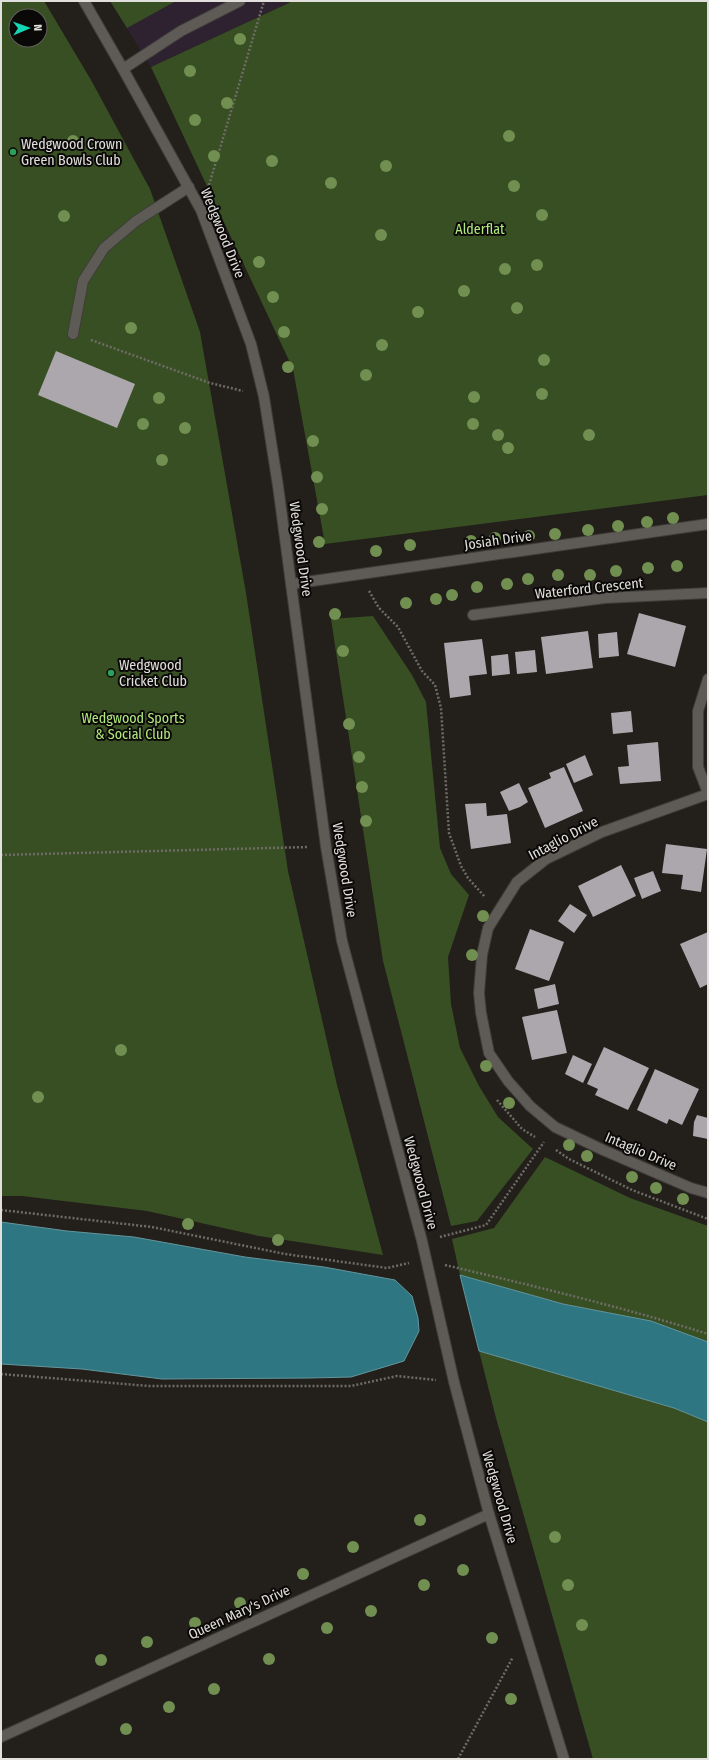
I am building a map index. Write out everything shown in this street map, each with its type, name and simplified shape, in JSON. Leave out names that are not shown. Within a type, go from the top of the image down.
[{"type":"street","name":"Wedgwood Drive","points":[[84,1],[201,210],[251,344],[264,397],[292,584],[326,847],[342,940],[422,1241],[454,1382],[489,1514],[564,1759]]},
{"type":"street","points":[[123,69],[181,31],[240,1]]},
{"type":"street","points":[[73,334],[83,281],[104,248],[136,221],[189,187]]},
{"type":"street","name":"Josiah Drive","points":[[292,584],[708,524]]},
{"type":"street","name":"Waterford Crescent","points":[[473,615],[605,598],[708,592]]},
{"type":"street","points":[[708,679],[698,712],[698,767],[708,794]]},
{"type":"street","name":"Intaglio Drive","points":[[708,794],[602,832],[546,859],[517,882],[488,928],[482,955],[478,993],[489,1053],[508,1081],[530,1106],[555,1127],[603,1150],[691,1188],[708,1193]]},
{"type":"street","name":"Queen Mary's Drive","points":[[1,1737],[489,1514]]},
{"type":"path","points":[[201,210],[264,1]]},
{"type":"path","points":[[73,334],[210,383],[264,397]]},
{"type":"path","points":[[360,574],[379,608],[398,627],[422,671],[435,685],[441,708],[449,834],[461,866],[468,878],[485,897],[502,905]]},
{"type":"path","points":[[1,855],[209,848],[326,847]]},
{"type":"path","points":[[422,1241],[486,1225],[544,1142]]},
{"type":"path","points":[[1,1210],[152,1227],[285,1254],[387,1268],[426,1260],[515,1283],[598,1301],[708,1334]]},
{"type":"path","points":[[1,1374],[149,1386],[350,1386],[397,1376],[454,1382]]},
{"type":"path","points":[[458,1759],[526,1633]]},
{"type":"shaded area","points":[[110,1],[293,1],[151,67]]},
{"type":"green space","name":"Wedgwood Sports & Social Club","points":[[1,1],[44,1],[91,80],[150,189],[200,332],[246,593],[288,871],[337,1085],[383,1255],[259,1236],[147,1211],[22,1196],[1,1196]]},
{"type":"green space","points":[[110,1],[176,1],[127,28]]},
{"type":"green space","name":"Alderflat","points":[[293,1],[708,1],[708,495],[325,544],[293,369],[151,67]]},
{"type":"green space","points":[[373,616],[412,675],[426,702],[440,848],[451,874],[469,895],[448,957],[451,1004],[460,1048],[479,1086],[498,1117],[533,1149],[477,1221],[451,1226],[383,961],[331,619]]},
{"type":"green space","points":[[545,1157],[630,1198],[708,1226],[708,1342],[651,1321],[563,1304],[460,1275],[452,1239],[494,1228]]},
{"type":"green space","points":[[479,1351],[674,1408],[708,1422],[708,1759],[593,1759],[496,1418]]},
{"type":"water","points":[[1,1222],[67,1231],[134,1237],[245,1257],[324,1267],[395,1280],[412,1296],[418,1318],[419,1331],[404,1361],[351,1377],[162,1379],[82,1369],[1,1364]]},
{"type":"water","points":[[460,1275],[563,1304],[651,1321],[708,1342],[708,1422],[674,1408],[479,1351]]},
{"type":"building","points":[[56,351],[135,384],[117,428],[38,395]]},
{"type":"building","points":[[639,613],[686,626],[675,667],[627,654]]},
{"type":"building","points":[[588,631],[593,668],[546,674],[541,637]]},
{"type":"building","points":[[617,632],[619,656],[599,658],[598,634]]},
{"type":"building","points":[[482,639],[487,674],[469,676],[471,695],[450,698],[444,643]]},
{"type":"building","points":[[535,650],[537,672],[517,674],[515,652]]},
{"type":"building","points":[[508,654],[510,674],[492,676],[491,656]]},
{"type":"building","points":[[631,711],[633,732],[613,734],[611,713]]},
{"type":"building","points":[[658,742],[661,781],[620,784],[618,767],[629,766],[627,745]]},
{"type":"building","points":[[585,755],[593,775],[574,783],[566,764]]},
{"type":"building","points":[[564,767],[583,811],[545,828],[528,788],[551,778],[549,773]]},
{"type":"building","points":[[519,783],[528,802],[509,811],[500,792]]},
{"type":"building","points":[[486,803],[487,816],[507,814],[511,843],[471,849],[465,804]]},
{"type":"building","points":[[666,844],[707,849],[701,892],[681,889],[683,875],[662,873]]},
{"type":"building","points":[[621,865],[636,896],[593,917],[578,886]]},
{"type":"building","points":[[653,871],[661,891],[642,899],[634,878]]},
{"type":"building","points":[[570,904],[587,915],[574,933],[558,921]]},
{"type":"building","points":[[530,929],[564,942],[549,981],[515,969]]},
{"type":"building","points":[[708,932],[708,984],[700,988],[680,944]]},
{"type":"building","points":[[555,984],[559,1004],[538,1009],[534,989]]},
{"type":"building","points":[[557,1010],[567,1053],[532,1060],[522,1017]]},
{"type":"building","points":[[604,1047],[649,1068],[628,1110],[595,1095],[598,1089],[587,1084]]},
{"type":"building","points":[[573,1055],[592,1064],[583,1083],[565,1074]]},
{"type":"building","points":[[655,1069],[699,1089],[682,1125],[669,1119],[667,1124],[637,1110]]},
{"type":"building","points":[[697,1115],[708,1118],[708,1139],[693,1136],[694,1122]]},
{"type":"place","name":"Wedgwood Crown Green Bowls Club","points":[[13,152]]},
{"type":"place","name":"Wedgwood Cricket Club","points":[[111,673]]}]
